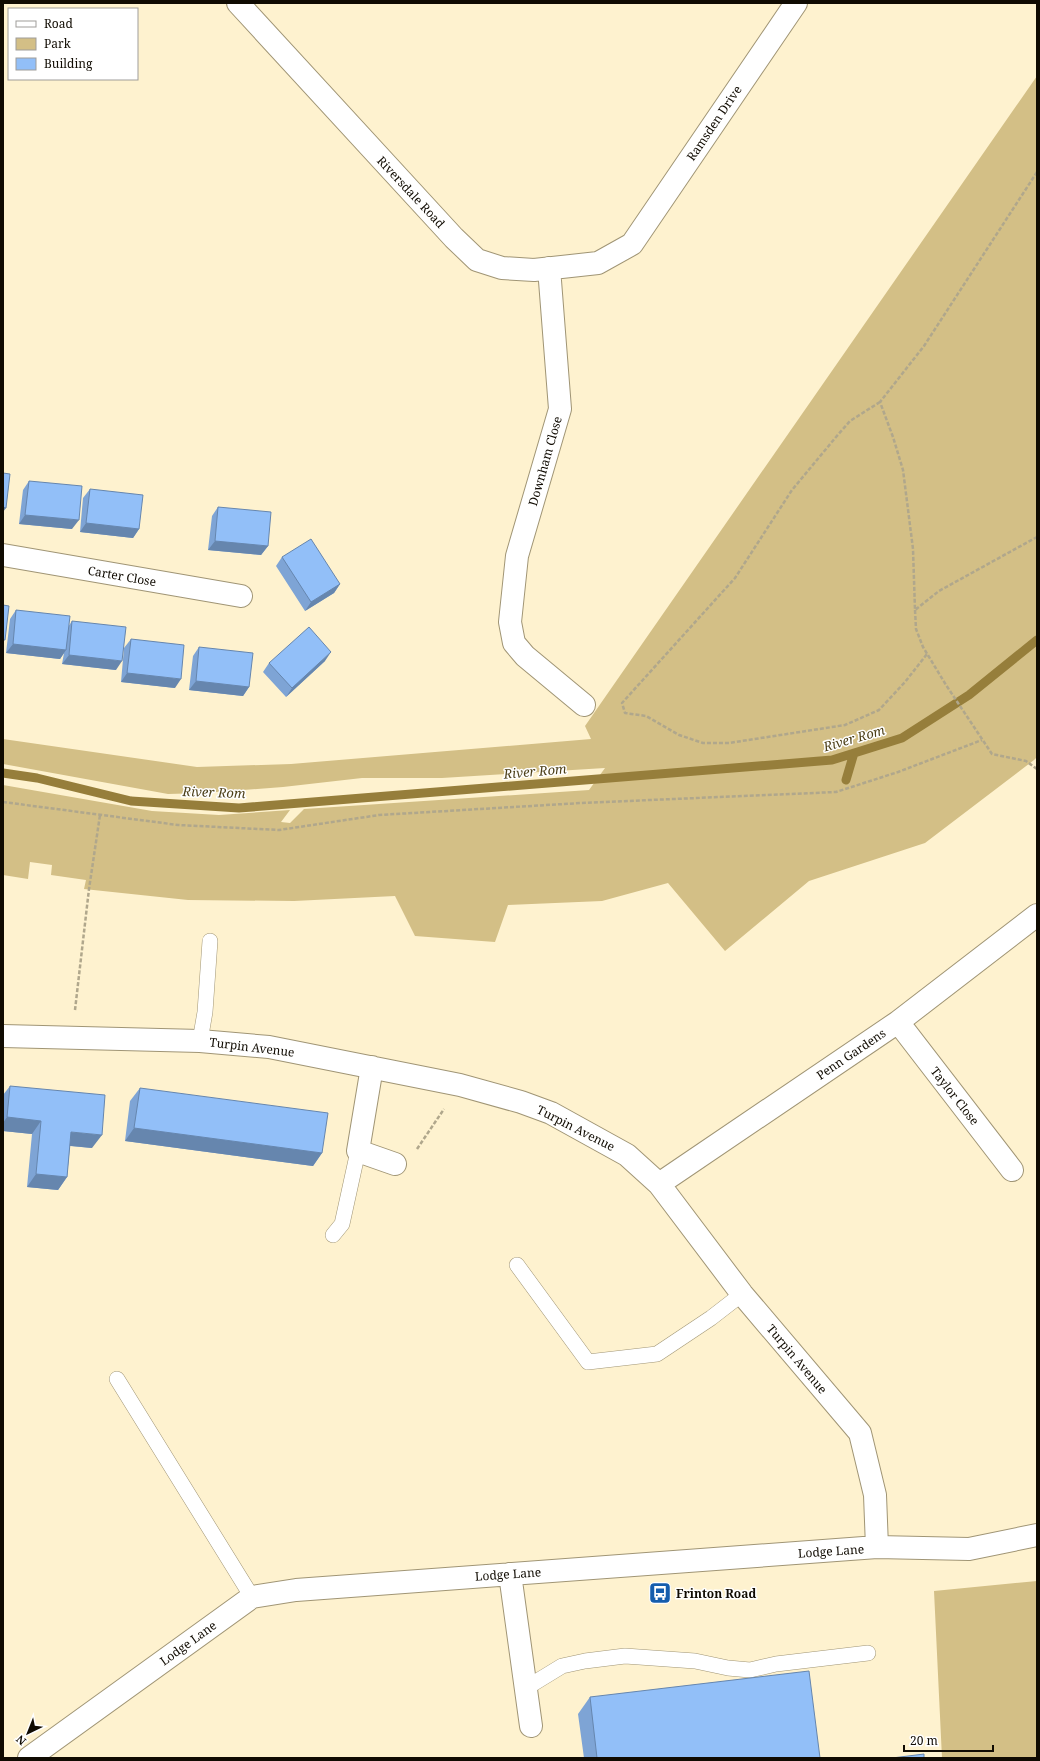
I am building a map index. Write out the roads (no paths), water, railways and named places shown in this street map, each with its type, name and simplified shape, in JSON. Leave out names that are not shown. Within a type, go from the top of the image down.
[{"type":"street","name":"Riversdale Road","points":[[238,3],[454,238],[478,260],[502,268],[534,270],[598,263],[632,244]]},
{"type":"street","name":"Ramsden Drive","points":[[632,244],[796,3]]},
{"type":"street","name":"Downham Close","points":[[549,268],[560,409],[517,556],[510,622],[514,643],[525,656],[584,705]]},
{"type":"street","name":"Carter Close","points":[[3,555],[241,596]]},
{"type":"street","name":"Penn Gardens","points":[[659,1184],[898,1022],[1037,915]]},
{"type":"street","name":"Taylor Close","points":[[898,1022],[1012,1170]]},
{"type":"street","name":"Turpin Avenue","points":[[3,1036],[200,1041],[269,1047],[460,1085],[521,1102],[551,1113],[627,1155],[659,1184],[742,1294],[860,1434],[875,1494],[877,1547]]},
{"type":"street","points":[[372,1067],[358,1152],[395,1164]]},
{"type":"street","name":"Lodge Lane","points":[[29,1758],[252,1597],[296,1590],[877,1547],[969,1549],[1037,1535]]},
{"type":"street","points":[[510,1574],[531,1726]]},
{"type":"lane","points":[[200,1041],[205,1012],[210,941]]},
{"type":"lane","points":[[333,1235],[342,1224],[358,1152]]},
{"type":"lane","points":[[517,1266],[588,1362],[657,1354],[711,1318],[742,1294]]},
{"type":"lane","points":[[118,1379],[252,1597]]},
{"type":"lane","points":[[526,1688],[562,1666],[585,1661],[625,1656],[695,1660],[728,1668],[750,1670],[776,1664],[868,1653]]},
{"type":"waterway","name":"River Rom","points":[[3,773],[37,778],[131,801],[239,808],[832,760],[902,738],[969,695],[1037,640]]},
{"type":"waterway","points":[[846,780],[854,753]]},
{"type":"place","name":"Frinton Road","points":[[660,1593]]}]
